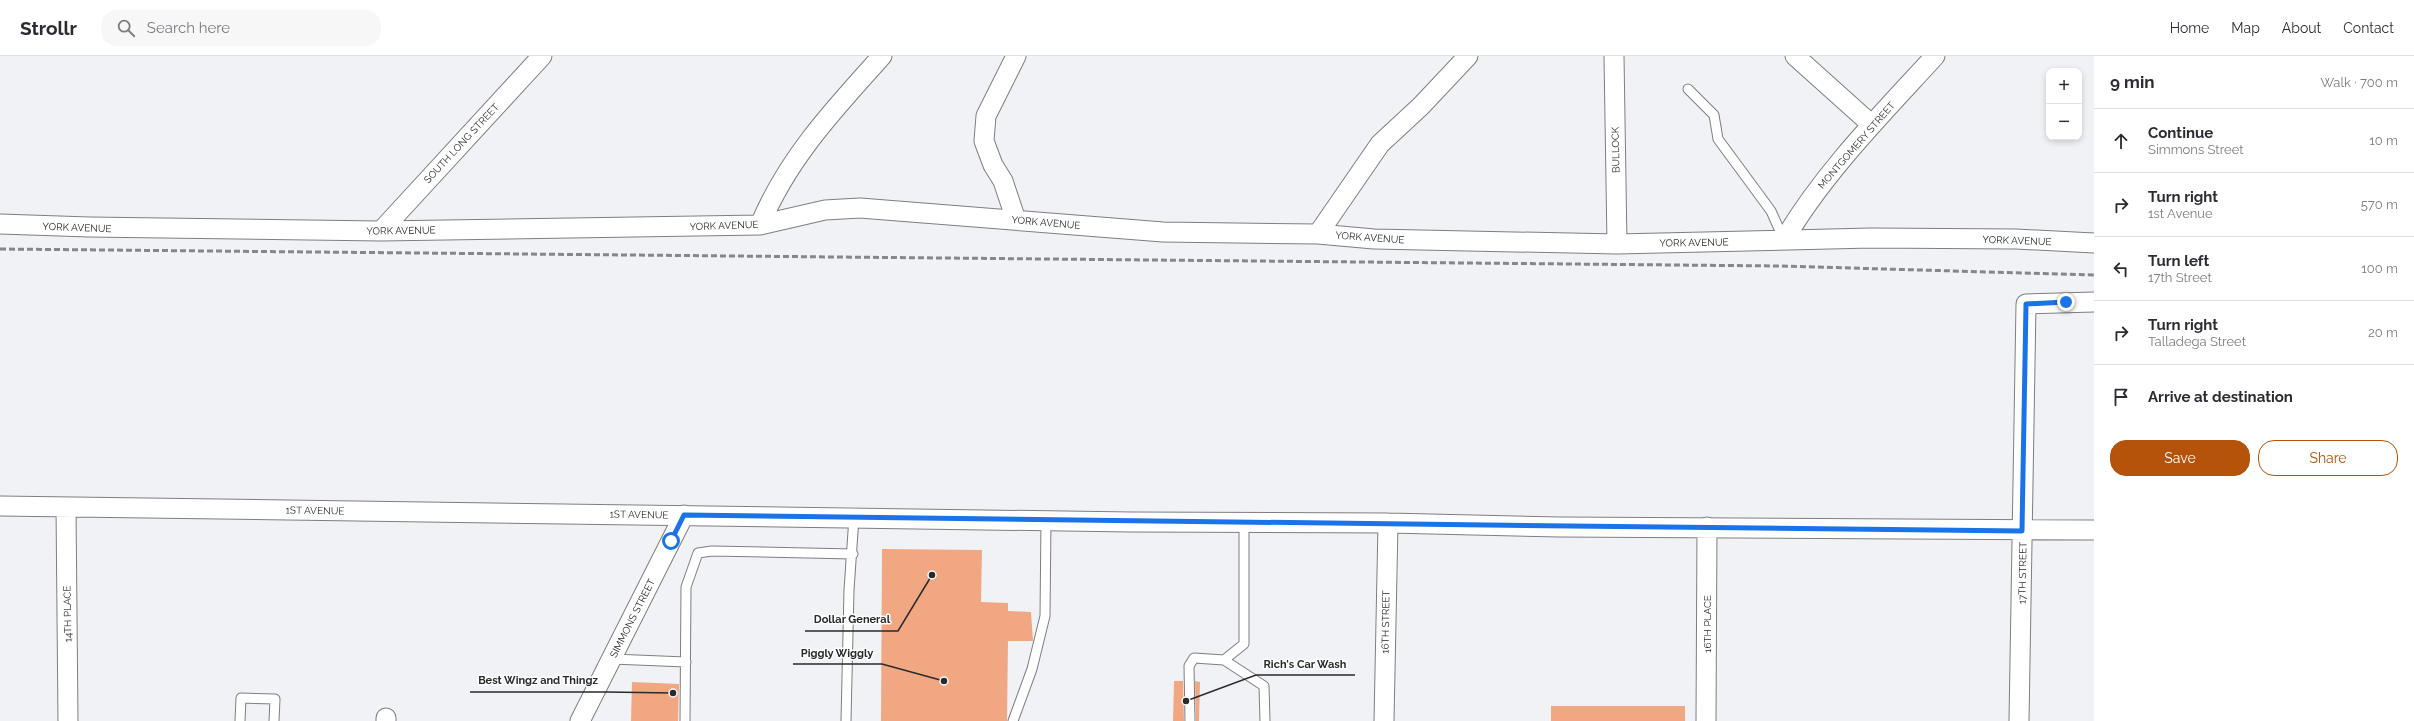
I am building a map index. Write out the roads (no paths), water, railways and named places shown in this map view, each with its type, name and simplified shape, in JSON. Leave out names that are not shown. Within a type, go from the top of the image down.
[{"type":"street","name":"SOUTH LONG STREET","points":[[381,231],[542,56]]},
{"type":"street","points":[[760,225],[771,197],[799,154],[837,105],[882,56]]},
{"type":"street","points":[[1016,56],[986,116],[984,141],[993,165],[1003,181],[1016,220]]},
{"type":"street","points":[[1318,234],[1380,144],[1421,106],[1468,56]]},
{"type":"street","name":"BULLOCK","points":[[1614,56],[1617,244]]},
{"type":"street","points":[[1794,56],[1872,125]]},
{"type":"street","name":"MONTGOMERY STREET","points":[[1784,240],[1803,208],[1872,125],[1935,56]]},
{"type":"street","name":"YORK AVENUE","points":[[0,224],[89,227],[381,231],[760,225],[825,210],[860,208],[1162,232],[1318,234],[1374,239],[1617,244],[1784,240],[2016,239],[2094,243]]},
{"type":"street","name":"17TH STREET","points":[[2019,721],[2026,304],[2094,302]]},
{"type":"street","name":"1ST AVENUE","points":[[0,506],[1388,523],[1560,527],[1707,527],[2022,531],[2094,530]]},
{"type":"street","name":"14TH PLACE","points":[[66,507],[68,721]]},
{"type":"street","name":"SIMMONS STREET","points":[[580,721],[684,515]]},
{"type":"street","name":"16TH STREET","points":[[1384,721],[1388,523]]},
{"type":"street","name":"16TH PLACE","points":[[1706,721],[1707,527]]},
{"type":"lane","points":[[1688,89],[1714,115],[1718,139],[1771,211],[1784,240]]},
{"type":"lane","points":[[846,721],[849,590],[853,554],[854,517]]},
{"type":"lane","points":[[1013,721],[1032,669],[1045,616],[1046,520]]},
{"type":"lane","points":[[1224,660],[1244,644],[1244,522]]},
{"type":"lane","points":[[685,721],[686,587],[698,553],[712,551],[853,554]]},
{"type":"lane","points":[[1190,721],[1189,666],[1194,658],[1224,660],[1264,686],[1265,721]]},
{"type":"lane","points":[[612,659],[686,662]]},
{"type":"lane","points":[[240,721],[241,698],[275,699],[274,721]]},
{"type":"railway","points":[[0,249],[1780,266],[2094,275]]},
{"type":"place","name":"Dollar General","points":[[932,575]]},
{"type":"place","name":"Piggly Wiggly","points":[[944,681]]},
{"type":"place","name":"Best Wingz and Thingz","points":[[673,693]]},
{"type":"place","name":"Rich's Car Wash","points":[[1186,701]]}]
